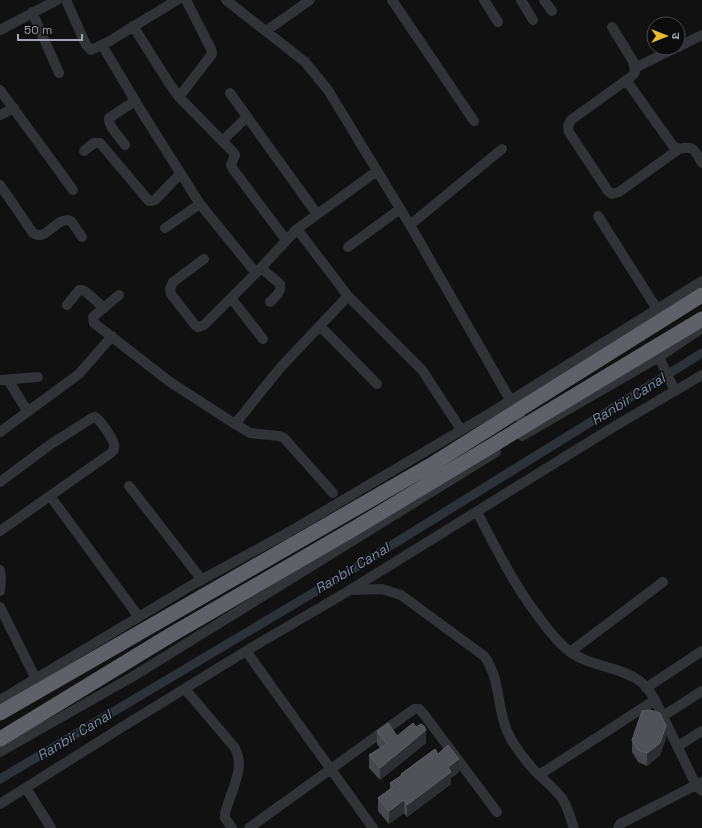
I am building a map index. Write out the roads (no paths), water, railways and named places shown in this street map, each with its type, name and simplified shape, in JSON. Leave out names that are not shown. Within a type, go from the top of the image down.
[{"type":"highway","points":[[0,713],[431,465],[702,295]]},
{"type":"highway","points":[[0,739],[702,319]]},
{"type":"street","points":[[0,30],[57,0]]},
{"type":"street","points":[[66,0],[87,47],[91,50],[177,0]]},
{"type":"street","points":[[179,97],[212,54],[211,48],[186,0]]},
{"type":"street","points":[[226,0],[305,62],[328,90],[410,225],[529,432]]},
{"type":"street","points":[[266,30],[310,0]]},
{"type":"street","points":[[392,0],[474,120]]},
{"type":"street","points":[[484,0],[498,22]]},
{"type":"street","points":[[521,0],[533,20]]},
{"type":"street","points":[[544,0],[552,11]]},
{"type":"street","points":[[32,12],[59,73]]},
{"type":"street","points":[[133,26],[179,97],[234,154],[231,165],[233,169],[286,240]]},
{"type":"street","points":[[612,27],[630,55],[635,72],[632,76],[571,120],[568,126],[571,135],[608,191],[612,194],[616,194],[679,149],[687,146],[692,148],[702,163]]},
{"type":"street","points":[[686,42],[702,34]]},
{"type":"street","points":[[102,44],[135,101],[200,204],[259,270],[280,284],[279,292],[270,302]]},
{"type":"street","points":[[635,68],[659,56]]},
{"type":"street","points":[[626,80],[673,146],[679,149]]},
{"type":"street","points":[[0,90],[74,190]]},
{"type":"street","points":[[230,93],[317,214]]},
{"type":"street","points":[[125,145],[110,125],[109,120],[135,101]]},
{"type":"street","points":[[0,115],[14,108]]},
{"type":"street","points":[[222,141],[247,118]]},
{"type":"street","points":[[84,151],[94,143],[100,143],[149,201],[155,200],[180,174]]},
{"type":"street","points":[[410,225],[502,149]]},
{"type":"street","points":[[204,259],[173,282],[170,289],[171,294],[194,325],[198,327],[204,325],[259,270],[297,229],[377,171]]},
{"type":"street","points":[[0,185],[36,236],[42,235],[68,220],[71,221],[82,237]]},
{"type":"street","points":[[165,228],[200,204]]},
{"type":"street","points":[[348,247],[400,209]]},
{"type":"street","points":[[598,216],[657,309]]},
{"type":"street","points":[[297,229],[348,296],[422,370],[458,425]]},
{"type":"street","points":[[0,700],[202,580],[289,532],[510,400],[702,282]]},
{"type":"street","points":[[67,305],[79,290],[82,290],[104,308]]},
{"type":"street","points":[[120,295],[93,317],[92,319],[94,323],[170,382],[234,424],[250,433],[279,436],[284,438],[333,493]]},
{"type":"street","points":[[234,424],[280,368],[348,296]]},
{"type":"street","points":[[231,298],[263,338]]},
{"type":"street","points":[[320,326],[377,384]]},
{"type":"street","points":[[0,752],[139,673],[529,432],[660,360],[702,328]]},
{"type":"street","points":[[0,432],[79,374],[112,336]]},
{"type":"street","points":[[660,360],[674,387]]},
{"type":"street","points":[[0,804],[246,651],[350,590],[477,512],[674,387],[702,375]]},
{"type":"street","points":[[4,380],[38,377]]},
{"type":"street","points":[[4,380],[28,412]]},
{"type":"street","points":[[0,482],[52,444],[92,418],[98,418],[114,444],[114,449],[111,453],[0,531]]},
{"type":"street","points":[[129,486],[202,580]]},
{"type":"street","points":[[50,496],[139,618]]},
{"type":"street","points":[[477,512],[514,582],[544,625],[562,646],[578,658],[628,675],[640,681],[646,688],[655,700],[700,786],[620,824],[618,828]]},
{"type":"street","points":[[0,570],[2,578],[0,591]]},
{"type":"street","points":[[570,652],[663,582]]},
{"type":"street","points":[[350,590],[382,589],[401,595],[484,656],[490,664],[493,672],[502,717],[507,732],[539,775],[562,798],[574,828]]},
{"type":"street","points":[[0,607],[36,679]]},
{"type":"street","points":[[246,651],[373,828]]},
{"type":"street","points":[[646,688],[702,651]]},
{"type":"street","points":[[185,689],[235,748],[238,755],[238,772],[225,813],[225,818],[232,828]]},
{"type":"street","points":[[663,716],[702,691]]},
{"type":"street","points":[[539,775],[655,700]]},
{"type":"street","points":[[249,828],[331,770],[411,710],[417,709],[423,713],[497,812]]},
{"type":"street","points":[[678,746],[702,731]]},
{"type":"street","points":[[26,788],[51,828]]},
{"type":"waterway","name":"Ranbir Canal","points":[[0,779],[345,574],[702,353]]}]
